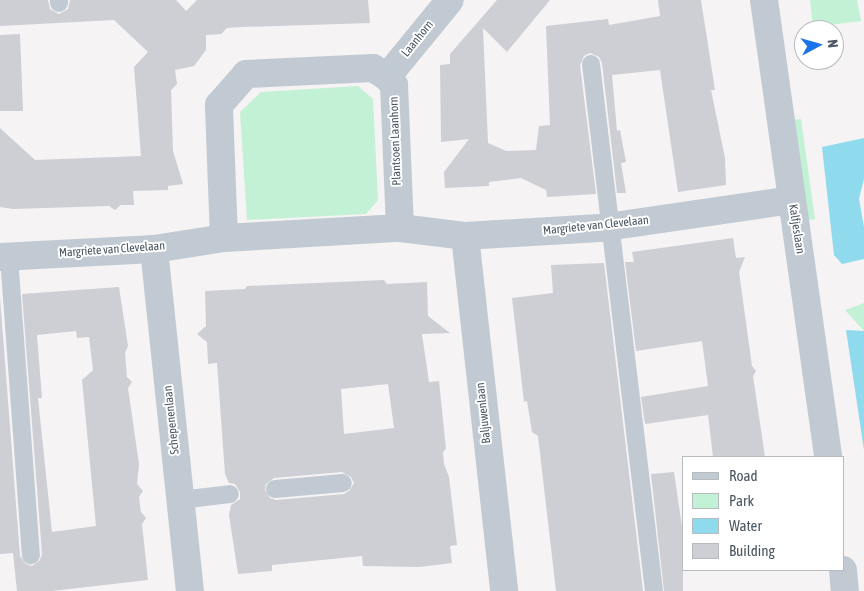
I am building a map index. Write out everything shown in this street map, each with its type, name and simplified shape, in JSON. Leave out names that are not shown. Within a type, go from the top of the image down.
[{"type":"street","name":"Laanhorn","points":[[387,77],[450,0]]},
{"type":"street","name":"Kalfjeslaan","points":[[764,0],[828,456]]},
{"type":"street","points":[[387,77],[373,68],[246,74],[219,105],[224,238],[400,228]]},
{"type":"street","name":"Plantsoen Laanhorn","points":[[387,77],[394,85],[400,228]]},
{"type":"street","name":"Margriete van Clevelaan","points":[[400,228],[465,236],[610,227],[792,200]]},
{"type":"street","name":"Baljuwenlaan","points":[[465,236],[504,591]]},
{"type":"street","name":"Margriete van Clevelaan","points":[[4,257],[154,249],[224,238]]},
{"type":"street","name":"Schepenenlaan","points":[[154,249],[190,591]]},
{"type":"street","points":[[842,571],[845,591]]},
{"type":"lane","points":[[590,64],[654,591]]},
{"type":"lane","points":[[4,257],[31,555]]},
{"type":"lane","points":[[275,489],[343,483]]},
{"type":"lane","points":[[180,500],[230,494]]},
{"type":"green space","points":[[810,0],[857,0],[861,21],[844,23],[844,20],[812,20]]},
{"type":"green space","points":[[358,86],[373,99],[378,200],[366,214],[247,220],[240,112],[261,92]]},
{"type":"green space","points":[[801,119],[815,219],[806,221],[792,120]]},
{"type":"green space","points":[[864,303],[864,331],[845,310]]},
{"type":"water","points":[[864,138],[864,179],[859,199],[864,227],[864,259],[842,264],[834,255],[822,147]]},
{"type":"water","points":[[846,330],[864,331],[864,450]]},
{"type":"building","points":[[0,0],[48,0],[50,9],[59,14],[68,9],[70,0],[176,0],[186,11],[197,0],[368,0],[370,23],[227,28],[221,34],[206,35],[206,50],[194,66],[175,70],[177,84],[171,90],[173,151],[183,184],[168,186],[168,190],[133,191],[134,205],[121,205],[115,210],[109,206],[13,209],[0,207],[0,128],[35,160],[141,156],[134,67],[148,52],[114,20],[0,26]]},
{"type":"building","points":[[497,0],[550,0],[507,52],[483,28],[488,143],[506,151],[536,150],[539,126],[550,125],[546,26],[608,19],[609,25],[660,16],[658,0],[701,0],[715,90],[711,90],[725,158],[726,185],[678,192],[660,70],[612,75],[617,131],[620,130],[626,162],[621,163],[626,193],[617,193],[602,63],[599,57],[590,53],[584,56],[580,65],[596,194],[547,197],[546,190],[521,178],[489,182],[489,186],[445,188],[444,172],[469,139],[441,142],[440,65],[450,64],[450,54]]},
{"type":"building","points":[[20,34],[23,111],[0,111],[0,35]]},
{"type":"building","points":[[733,238],[736,258],[745,257],[739,272],[752,366],[756,371],[753,376],[765,456],[713,456],[708,415],[645,424],[641,397],[708,386],[702,341],[636,351],[625,262],[634,262],[632,252]]},
{"type":"building","points":[[604,263],[643,591],[556,591],[538,436],[532,432],[527,401],[524,402],[512,298],[553,293],[551,265]]},
{"type":"building","points":[[384,280],[387,284],[427,282],[428,316],[450,333],[422,334],[429,382],[439,381],[446,449],[443,452],[444,464],[449,477],[457,545],[450,546],[452,563],[419,567],[363,566],[362,556],[272,565],[272,571],[238,574],[229,515],[231,505],[240,499],[240,492],[235,484],[229,483],[225,474],[217,363],[208,364],[207,342],[197,334],[206,326],[205,291],[245,289],[247,286]],"holes":[[[388,384],[394,428],[344,434],[341,389]],[[342,472],[351,477],[354,483],[349,491],[344,494],[276,500],[270,498],[265,490],[266,484],[274,478]]]},
{"type":"building","points":[[119,287],[128,346],[125,353],[127,377],[132,382],[128,388],[139,464],[137,484],[143,491],[139,497],[141,512],[146,518],[142,524],[148,580],[52,591],[17,591],[13,553],[0,554],[0,297],[20,556],[26,564],[32,566],[40,560],[42,554],[22,294]],"holes":[[[76,331],[77,338],[89,337],[93,370],[82,380],[96,526],[52,532],[38,398],[42,398],[37,335]]]},
{"type":"building","points":[[674,472],[682,526],[683,591],[664,591],[651,474]]}]
